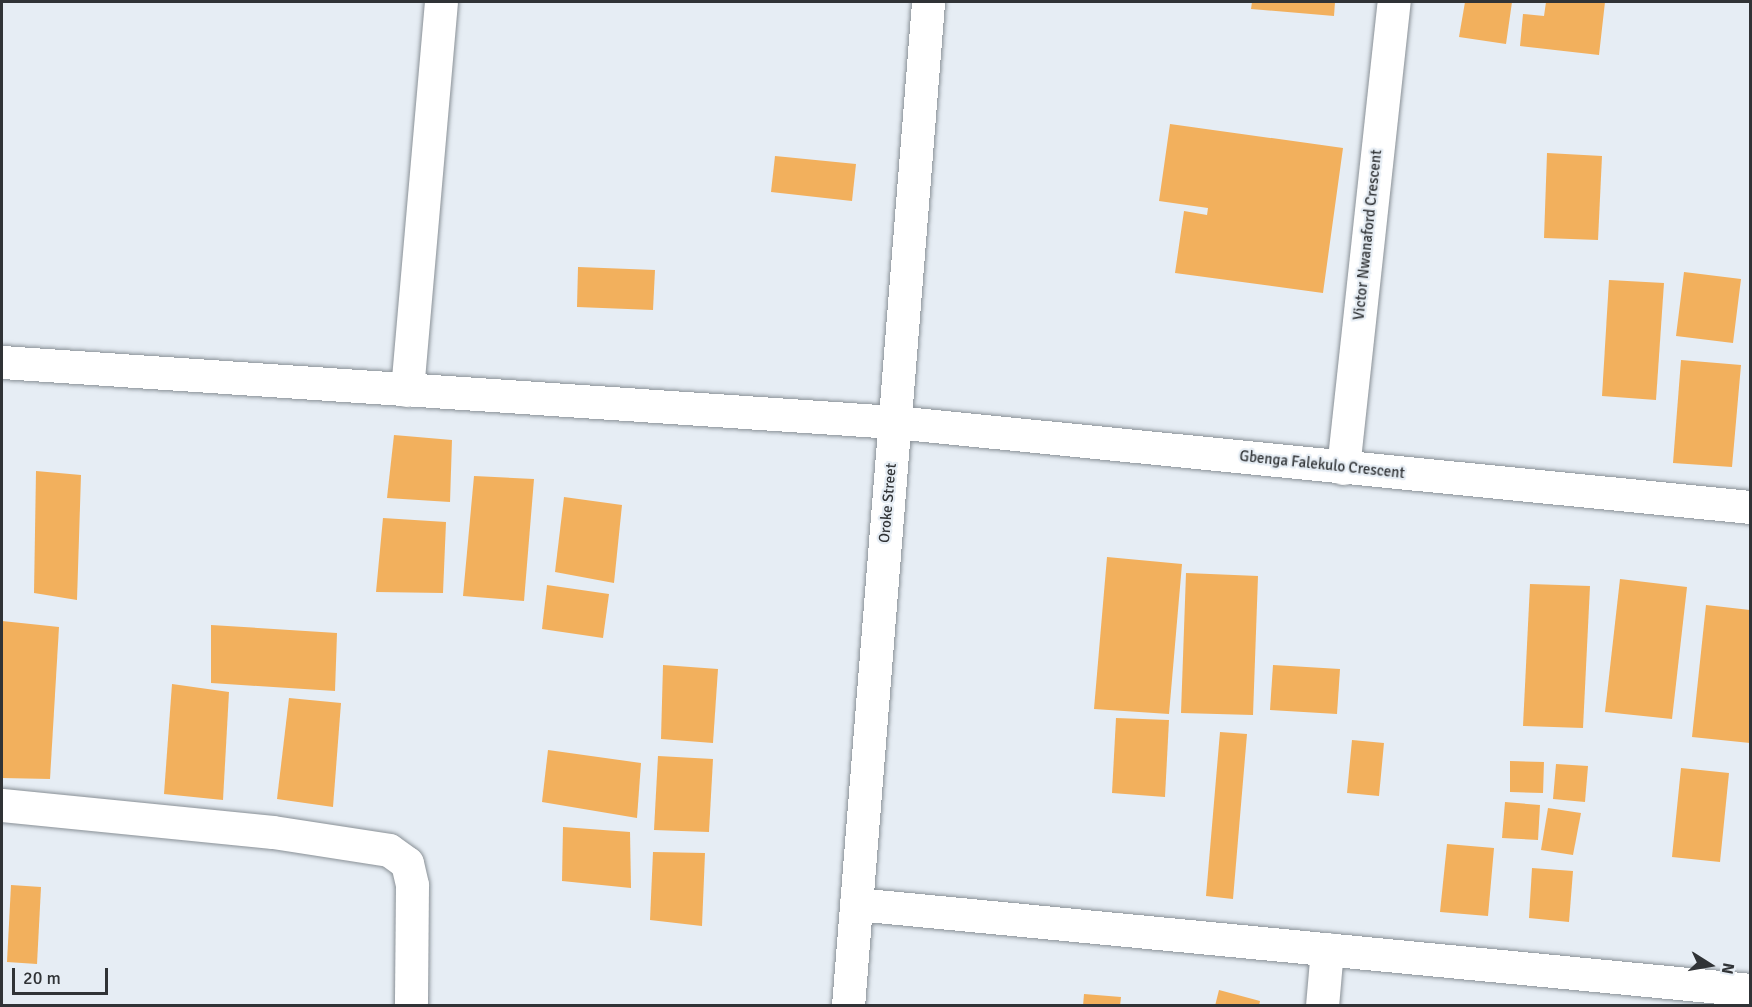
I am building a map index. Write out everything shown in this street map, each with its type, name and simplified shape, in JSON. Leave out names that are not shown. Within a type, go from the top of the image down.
[{"type":"street","points":[[407,390],[441,2]]},
{"type":"street","name":"Oroke Street","points":[[848,1005],[928,2]]},
{"type":"street","name":"Victor Nwanaford Crescent","points":[[1343,468],[1394,2]]},
{"type":"street","name":"Gbenga Falekulo Crescent","points":[[2,362],[894,422],[1750,507]]},
{"type":"street","points":[[2,805],[273,832],[388,850],[407,863],[412,885],[411,1005]]},
{"type":"street","points":[[856,904],[1750,990]]},
{"type":"street","points":[[1322,1005],[1327,949]]},
{"type":"building","points":[[1252,2],[1335,2],[1334,16],[1251,9]]},
{"type":"building","points":[[1465,2],[1512,2],[1506,44],[1459,37]]},
{"type":"building","points":[[1546,2],[1605,2],[1599,55],[1520,46],[1523,14],[1544,16]]},
{"type":"building","points":[[1170,124],[1343,148],[1323,293],[1175,273],[1184,211],[1207,215],[1208,208],[1159,201]]},
{"type":"building","points":[[1547,153],[1602,156],[1598,240],[1544,238]]},
{"type":"building","points":[[775,156],[856,164],[852,201],[771,192]]},
{"type":"building","points":[[578,267],[655,270],[653,310],[577,307]]},
{"type":"building","points":[[1684,272],[1741,279],[1733,343],[1676,336]]},
{"type":"building","points":[[1609,280],[1664,283],[1656,400],[1602,396]]},
{"type":"building","points":[[1681,360],[1741,365],[1732,467],[1673,463]]},
{"type":"building","points":[[394,435],[452,440],[450,502],[387,498]]},
{"type":"building","points":[[36,471],[81,475],[77,600],[34,593]]},
{"type":"building","points":[[474,476],[534,479],[524,601],[463,596]]},
{"type":"building","points":[[564,497],[622,505],[614,583],[555,572]]},
{"type":"building","points":[[383,518],[446,522],[443,593],[376,592]]},
{"type":"building","points":[[1107,557],[1182,564],[1169,714],[1094,709]]},
{"type":"building","points":[[1186,573],[1258,576],[1253,715],[1181,713]]},
{"type":"building","points":[[1620,579],[1687,587],[1672,719],[1605,712]]},
{"type":"building","points":[[1530,584],[1590,586],[1583,728],[1523,726]]},
{"type":"building","points":[[547,585],[609,594],[603,638],[542,629]]},
{"type":"building","points":[[1706,605],[1750,610],[1750,743],[1692,737]]},
{"type":"building","points":[[2,621],[59,627],[50,779],[2,778]]},
{"type":"building","points":[[211,625],[337,633],[335,691],[211,683]]},
{"type":"building","points":[[663,665],[718,669],[713,743],[661,739]]},
{"type":"building","points":[[1273,665],[1340,669],[1337,714],[1270,710]]},
{"type":"building","points":[[172,684],[229,692],[223,800],[164,794]]},
{"type":"building","points":[[289,698],[341,703],[333,807],[277,799]]},
{"type":"building","points":[[1116,718],[1169,720],[1165,797],[1112,793]]},
{"type":"building","points":[[1220,732],[1247,734],[1233,899],[1206,896]]},
{"type":"building","points":[[1352,740],[1384,743],[1379,796],[1347,793]]},
{"type":"building","points":[[548,750],[641,763],[637,818],[542,802]]},
{"type":"building","points":[[658,756],[713,759],[709,832],[654,830]]},
{"type":"building","points":[[1510,761],[1544,762],[1543,793],[1510,792]]},
{"type":"building","points":[[1556,764],[1588,766],[1585,802],[1553,799]]},
{"type":"building","points":[[1681,768],[1729,773],[1720,862],[1672,857]]},
{"type":"building","points":[[1505,802],[1540,805],[1538,840],[1502,838]]},
{"type":"building","points":[[1548,808],[1581,813],[1573,855],[1541,850]]},
{"type":"building","points":[[563,827],[630,832],[631,888],[562,881]]},
{"type":"building","points":[[1447,844],[1494,848],[1488,916],[1440,912]]},
{"type":"building","points":[[653,852],[705,853],[702,926],[650,920]]},
{"type":"building","points":[[1532,868],[1573,871],[1569,922],[1529,918]]},
{"type":"building","points":[[11,885],[41,887],[37,964],[7,962]]},
{"type":"building","points":[[1219,990],[1260,1001],[1259,1006],[1215,1006]]},
{"type":"building","points":[[1084,994],[1121,997],[1120,1006],[1083,1006]]}]
